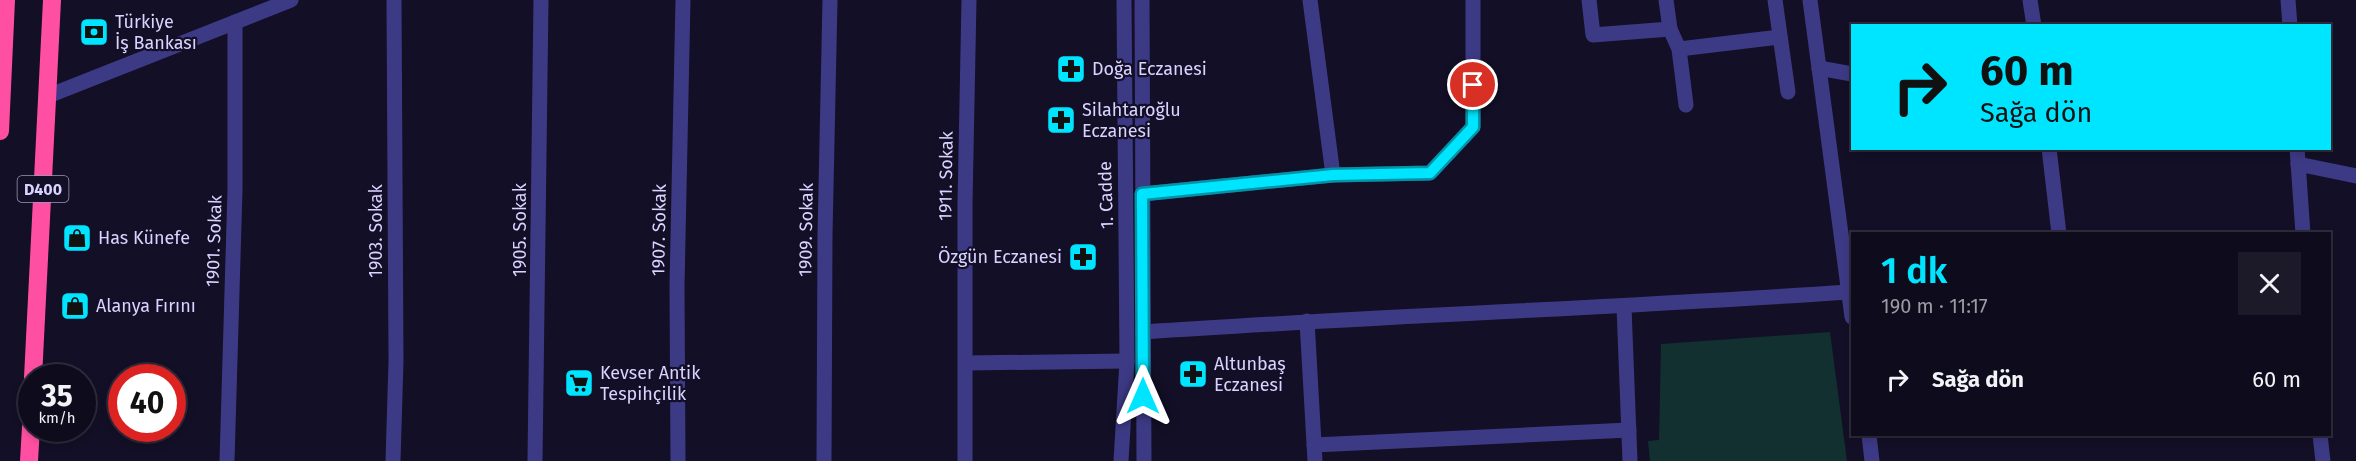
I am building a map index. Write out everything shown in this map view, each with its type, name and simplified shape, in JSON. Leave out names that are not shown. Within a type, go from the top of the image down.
[{"type":"highway","points":[[0,131],[6,0]]},
{"type":"highway","name":"D400","points":[[34,364],[52,0]]},
{"type":"highway","points":[[29,461],[30,442]]},
{"type":"street","name":"1901. Sokak","points":[[227,461],[242,19],[248,0]]},
{"type":"street","points":[[48,96],[291,0]]},
{"type":"street","name":"1903. Sokak","points":[[393,461],[396,361],[394,0]]},
{"type":"street","name":"1905. Sokak","points":[[535,461],[541,0]]},
{"type":"street","name":"1907. Sokak","points":[[678,461],[677,286],[683,0]]},
{"type":"street","name":"1909. Sokak","points":[[824,461],[825,235],[830,0]]},
{"type":"street","name":"1911. Sokak","points":[[965,461],[965,203],[969,0]]},
{"type":"street","name":"1. Cadde","points":[[1121,461],[1127,361],[1124,0]]},
{"type":"street","name":"1. Cadde","points":[[1142,0],[1144,461]]},
{"type":"street","points":[[1310,0],[1333,175]]},
{"type":"street","points":[[1142,194],[1333,175],[1430,173],[1473,127],[1473,0]]},
{"type":"street","points":[[1589,0],[1593,35],[1670,29]]},
{"type":"street","points":[[1666,0],[1670,29],[1679,49],[1686,105]]},
{"type":"street","points":[[1775,0],[1788,92]]},
{"type":"street","points":[[1810,0],[1851,309]]},
{"type":"street","points":[[2030,0],[2034,24]]},
{"type":"street","points":[[2288,0],[2290,24]]},
{"type":"street","points":[[1679,49],[1780,36]]},
{"type":"street","points":[[1819,68],[1851,74]]},
{"type":"street","points":[[2049,150],[2059,232]]},
{"type":"street","points":[[2297,150],[2303,232]]},
{"type":"street","points":[[2298,164],[2356,176]]},
{"type":"street","points":[[1143,332],[1307,321],[1624,307],[1849,292]]},
{"type":"street","points":[[1624,307],[1630,461]]},
{"type":"street","points":[[1307,321],[1315,461]]},
{"type":"street","points":[[966,363],[1127,361]]},
{"type":"street","points":[[1314,445],[1629,430]]},
{"type":"street","points":[[1869,436],[1872,461]]},
{"type":"street","points":[[2320,436],[2323,461]]},
{"type":"green space","points":[[1830,332],[1847,461],[1650,461],[1648,441],[1659,440],[1661,344]]},
{"type":"place","name":"Türkiye İş Bankası","points":[[94,32]]},
{"type":"place","name":"Doğa Eczanesi","points":[[1071,69]]},
{"type":"place","name":"Silahtaroğlu Eczanesi","points":[[1061,120]]},
{"type":"place","name":"Has Künefe","points":[[77,238]]},
{"type":"place","name":"Özgün Eczanesi","points":[[1083,257]]},
{"type":"place","name":"Alanya Fırını","points":[[75,306]]},
{"type":"place","name":"Altunbaş Eczanesi","points":[[1193,374]]},
{"type":"place","name":"Kevser Antik Tespihçilik","points":[[579,383]]},
{"type":"route","points":[[1143,396],[1142,194],[1333,175],[1430,173],[1473,127],[1473,85]]}]
